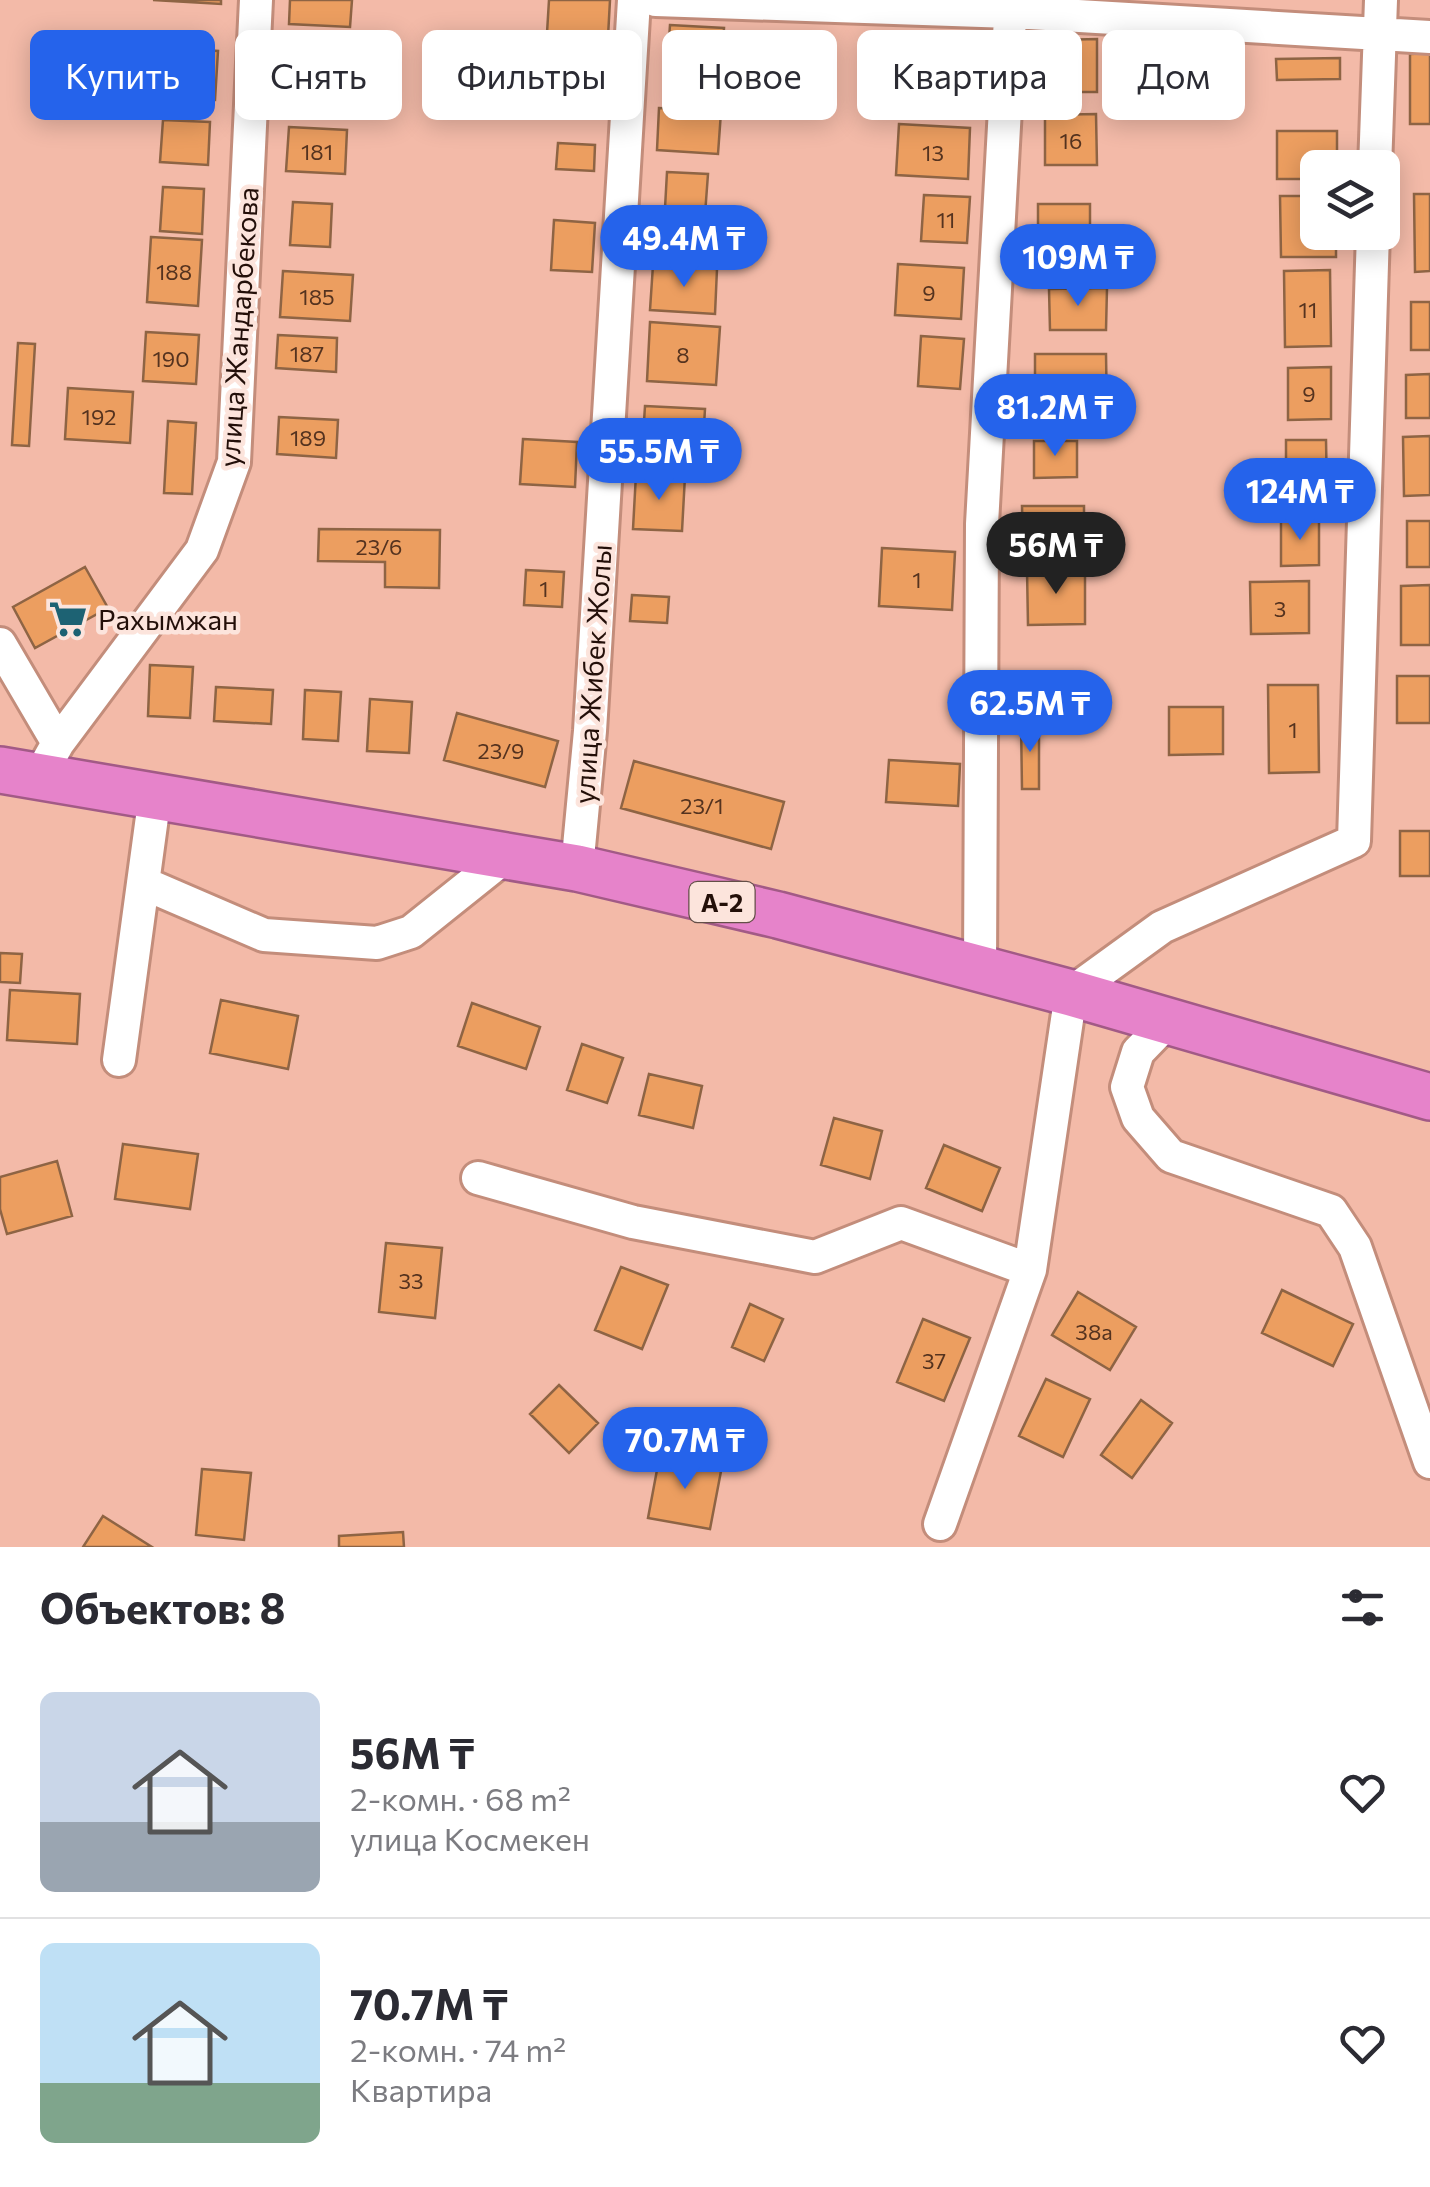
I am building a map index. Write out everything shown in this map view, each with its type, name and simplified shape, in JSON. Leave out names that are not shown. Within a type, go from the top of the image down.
[{"type":"highway","name":"A-2","points":[[32,763],[156,795],[577,868],[778,915],[1071,992],[1430,1098]]},
{"type":"street","name":"улица Жандарбекова","points":[[32,763],[202,550],[234,462],[256,0]]},
{"type":"street","name":"улица Жибек Жолы","points":[[577,868],[590,731],[634,0]]},
{"type":"street","points":[[656,0],[1011,6],[1430,36]]},
{"type":"street","points":[[1376,150],[1381,0]]},
{"type":"street","points":[[980,970],[982,524],[1011,6]]},
{"type":"street","points":[[940,1524],[1030,1270],[1071,992],[1162,928],[1354,841],[1372,250]]},
{"type":"street","points":[[0,644],[32,763]]},
{"type":"street","points":[[119,1060],[156,795]]},
{"type":"street","points":[[143,883],[264,935],[377,943],[411,932],[506,856]]},
{"type":"street","points":[[1168,1021],[1138,1052],[1128,1087],[1138,1118],[1170,1156],[1331,1211],[1355,1247],[1430,1462]]},
{"type":"street","points":[[478,1178],[634,1222],[815,1257],[901,1223],[1030,1270]]},
{"type":"building","points":[[153,0],[221,0],[221,4]]},
{"type":"building","points":[[290,0],[352,0],[350,27],[289,24]]},
{"type":"building","points":[[549,0],[610,0],[608,30],[547,30]]},
{"type":"building","points":[[670,25],[724,28],[724,30],[670,30]]},
{"type":"building","points":[[1082,39],[1097,39],[1097,92],[1082,92]]},
{"type":"building","points":[[215,51],[218,51],[215,100]]},
{"type":"building","points":[[1430,53],[1430,124],[1410,124],[1410,54]]},
{"type":"building","points":[[1340,58],[1340,79],[1277,80],[1276,59]]},
{"type":"building","points":[[659,108],[662,120],[720,120],[718,154],[657,150]]},
{"type":"building","points":[[1082,114],[1096,114],[1097,165],[1045,165],[1045,120],[1082,120]]},
{"type":"building","points":[[163,120],[210,122],[208,165],[160,162]]},
{"type":"building","points":[[899,124],[970,128],[968,179],[896,175]]},
{"type":"building","points":[[289,127],[347,130],[345,174],[286,171]]},
{"type":"building","points":[[1277,131],[1337,131],[1337,150],[1300,150],[1300,179],[1277,179]]},
{"type":"building","points":[[558,143],[595,145],[594,171],[556,169]]},
{"type":"building","points":[[667,172],[708,174],[704,228],[664,226]]},
{"type":"building","points":[[163,187],[204,189],[202,234],[160,231]]},
{"type":"building","points":[[1414,194],[1430,194],[1430,271],[1415,272]]},
{"type":"building","points":[[924,195],[970,197],[967,243],[921,241]]},
{"type":"building","points":[[1280,196],[1300,196],[1300,250],[1336,250],[1336,257],[1281,257]]},
{"type":"building","points":[[293,202],[332,204],[330,247],[290,245]]},
{"type":"building","points":[[1038,204],[1090,204],[1090,259],[1038,259]]},
{"type":"building","points":[[554,220],[595,223],[592,272],[551,270]]},
{"type":"building","points":[[151,237],[202,240],[198,306],[147,302]]},
{"type":"building","points":[[898,264],[964,268],[961,319],[895,315]]},
{"type":"building","points":[[653,265],[717,269],[715,314],[650,310]]},
{"type":"building","points":[[1330,270],[1331,346],[1285,347],[1284,271]]},
{"type":"building","points":[[283,271],[353,275],[350,321],[280,317]]},
{"type":"building","points":[[1107,288],[1106,330],[1050,330],[1049,289]]},
{"type":"building","points":[[1411,302],[1430,302],[1430,350],[1411,350]]},
{"type":"building","points":[[650,322],[720,327],[716,385],[647,381]]},
{"type":"building","points":[[146,332],[199,335],[196,384],[143,381]]},
{"type":"building","points":[[278,335],[337,338],[336,372],[276,368]]},
{"type":"building","points":[[921,336],[964,339],[960,389],[918,386]]},
{"type":"building","points":[[18,343],[35,344],[29,446],[12,445]]},
{"type":"building","points":[[1035,354],[1106,354],[1107,416],[1035,417]]},
{"type":"building","points":[[1331,367],[1331,419],[1288,420],[1288,368]]},
{"type":"building","points":[[1430,374],[1430,418],[1406,418],[1406,375]]},
{"type":"building","points":[[68,388],[133,392],[130,443],[65,439]]},
{"type":"building","points":[[645,406],[705,409],[702,457],[642,453]]},
{"type":"building","points":[[279,417],[338,420],[336,458],[277,454]]},
{"type":"building","points":[[168,421],[196,423],[192,494],[164,493]]},
{"type":"building","points":[[1430,436],[1430,495],[1404,496],[1403,437]]},
{"type":"building","points":[[523,439],[577,442],[575,487],[520,484]]},
{"type":"building","points":[[1286,440],[1326,440],[1327,494],[1286,495]]},
{"type":"building","points":[[1034,441],[1077,441],[1077,477],[1034,478]]},
{"type":"building","points":[[636,474],[685,476],[682,531],[633,529]]},
{"type":"building","points":[[1022,506],[1084,506],[1084,545],[1023,546]]},
{"type":"building","points":[[1281,521],[1319,521],[1319,565],[1281,566]]},
{"type":"building","points":[[1407,521],[1430,521],[1430,567],[1407,567]]},
{"type":"building","points":[[319,529],[440,530],[439,588],[385,587],[385,562],[318,561]]},
{"type":"building","points":[[882,548],[955,552],[952,610],[879,606]]},
{"type":"building","points":[[85,567],[108,608],[35,648],[13,607]]},
{"type":"building","points":[[526,570],[564,572],[562,607],[524,605]]},
{"type":"building","points":[[1027,570],[1085,570],[1085,624],[1028,625]]},
{"type":"building","points":[[1309,581],[1309,633],[1251,634],[1250,582]]},
{"type":"building","points":[[1430,585],[1430,645],[1401,645],[1401,586]]},
{"type":"building","points":[[632,595],[669,597],[667,623],[630,621]]},
{"type":"building","points":[[150,665],[193,667],[190,718],[148,716]]},
{"type":"building","points":[[1397,676],[1430,676],[1430,723],[1397,723]]},
{"type":"building","points":[[1268,685],[1318,685],[1319,772],[1269,773]]},
{"type":"building","points":[[216,687],[273,690],[271,724],[214,721]]},
{"type":"building","points":[[305,690],[341,692],[338,741],[303,739]]},
{"type":"building","points":[[370,699],[412,702],[409,753],[367,751]]},
{"type":"building","points":[[1169,707],[1223,707],[1223,754],[1169,755]]},
{"type":"building","points":[[457,713],[558,741],[545,787],[444,760]]},
{"type":"building","points":[[1021,722],[1039,722],[1039,789],[1022,789]]},
{"type":"building","points":[[889,760],[960,764],[958,806],[886,802]]},
{"type":"building","points":[[634,761],[784,802],[771,849],[621,808]]},
{"type":"building","points":[[1400,831],[1430,831],[1430,876],[1400,876]]},
{"type":"building","points":[[0,953],[22,954],[20,983],[0,982]]},
{"type":"building","points":[[10,990],[80,994],[77,1044],[7,1040]]},
{"type":"building","points":[[221,1000],[298,1016],[288,1069],[210,1053]]},
{"type":"building","points":[[472,1003],[540,1027],[526,1069],[458,1046]]},
{"type":"building","points":[[582,1044],[623,1058],[607,1103],[567,1090]]},
{"type":"building","points":[[649,1074],[702,1086],[693,1128],[639,1115]]},
{"type":"building","points":[[834,1118],[882,1131],[870,1179],[821,1165]]},
{"type":"building","points":[[123,1144],[198,1154],[190,1209],[115,1199]]},
{"type":"building","points":[[944,1145],[1000,1168],[982,1211],[926,1188]]},
{"type":"building","points":[[57,1161],[72,1216],[7,1234],[0,1209],[0,1177]]},
{"type":"building","points":[[386,1243],[442,1248],[435,1318],[379,1312]]},
{"type":"building","points":[[621,1267],[668,1285],[642,1349],[595,1330]]},
{"type":"building","points":[[1282,1290],[1353,1324],[1333,1366],[1262,1333]]},
{"type":"building","points":[[1078,1292],[1136,1327],[1110,1370],[1052,1335]]},
{"type":"building","points":[[750,1304],[783,1319],[764,1361],[732,1347]]},
{"type":"building","points":[[923,1319],[970,1338],[944,1401],[897,1382]]},
{"type":"building","points":[[1046,1379],[1090,1399],[1063,1457],[1019,1436]]},
{"type":"building","points":[[559,1385],[598,1423],[569,1453],[530,1414]]},
{"type":"building","points":[[1141,1400],[1172,1423],[1132,1478],[1101,1455]]},
{"type":"building","points":[[660,1454],[722,1466],[710,1529],[648,1518]]},
{"type":"building","points":[[202,1469],[251,1473],[244,1540],[196,1535]]},
{"type":"building","points":[[103,1516],[152,1547],[83,1547]]},
{"type":"building","points":[[403,1532],[404,1547],[339,1547],[339,1536]]},
{"type":"place","name":"Рахымжан","points":[[68,619]]}]
